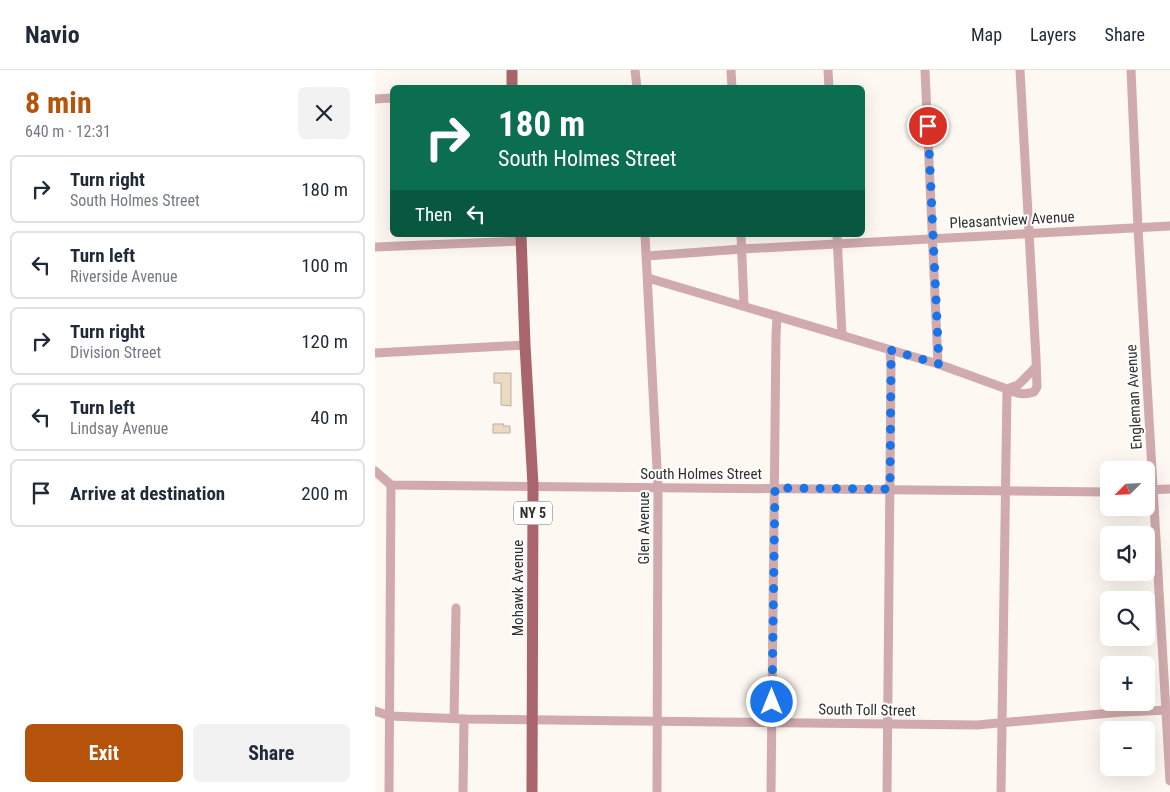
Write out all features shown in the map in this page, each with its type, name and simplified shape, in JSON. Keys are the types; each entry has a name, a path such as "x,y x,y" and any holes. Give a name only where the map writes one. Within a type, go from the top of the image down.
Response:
{"main road":[{"path":"512,70 513,85"},
{"name":"Mohawk Avenue","path":"521,238 533,485 532,792"}],"street":[{"path":"635,70 637,85"},
{"path":"731,70 732,85"},
{"path":"828,70 829,85"},
{"path":"925,70 939,364"},
{"path":"648,278 939,364 1007,389 1015,394 1034,392 1037,387 1020,70"},
{"name":"Engleman Avenue","path":"1131,70 1149,461"},
{"path":"375,99 390,98"},
{"name":"Pleasantview Avenue","path":"647,256 837,240 933,238 1170,226"},
{"name":"Glen Avenue","path":"645,237 658,488 657,792"},
{"path":"741,237 744,305"},
{"path":"375,247 521,238"},
{"path":"837,240 842,335"},
{"path":"771,792 777,316"},
{"path":"375,353 525,345"},
{"path":"887,792 890,350"},
{"path":"1007,389 1018,385 1036,367"},
{"path":"1001,792 1007,389"},
{"path":"375,471 391,485 389,792"},
{"name":"South Holmes Street","path":"391,485 1100,492"},
{"path":"1155,490 1170,489"},
{"name":"Engleman Avenue","path":"1152,516 1168,710 1170,782"},
{"path":"454,718 456,608"},
{"name":"South Toll Street","path":"375,711 390,716 454,718 977,725 1123,712 1168,710"},
{"path":"463,792 464,718"}],"building":[{"path":"494,373 511,373 511,406 501,405 501,383 494,383"},
{"path":"493,424 510,426 510,433 493,433"}],"route":[{"path":"772,702 775,488 890,489 890,350 939,364 928,126"}]}
